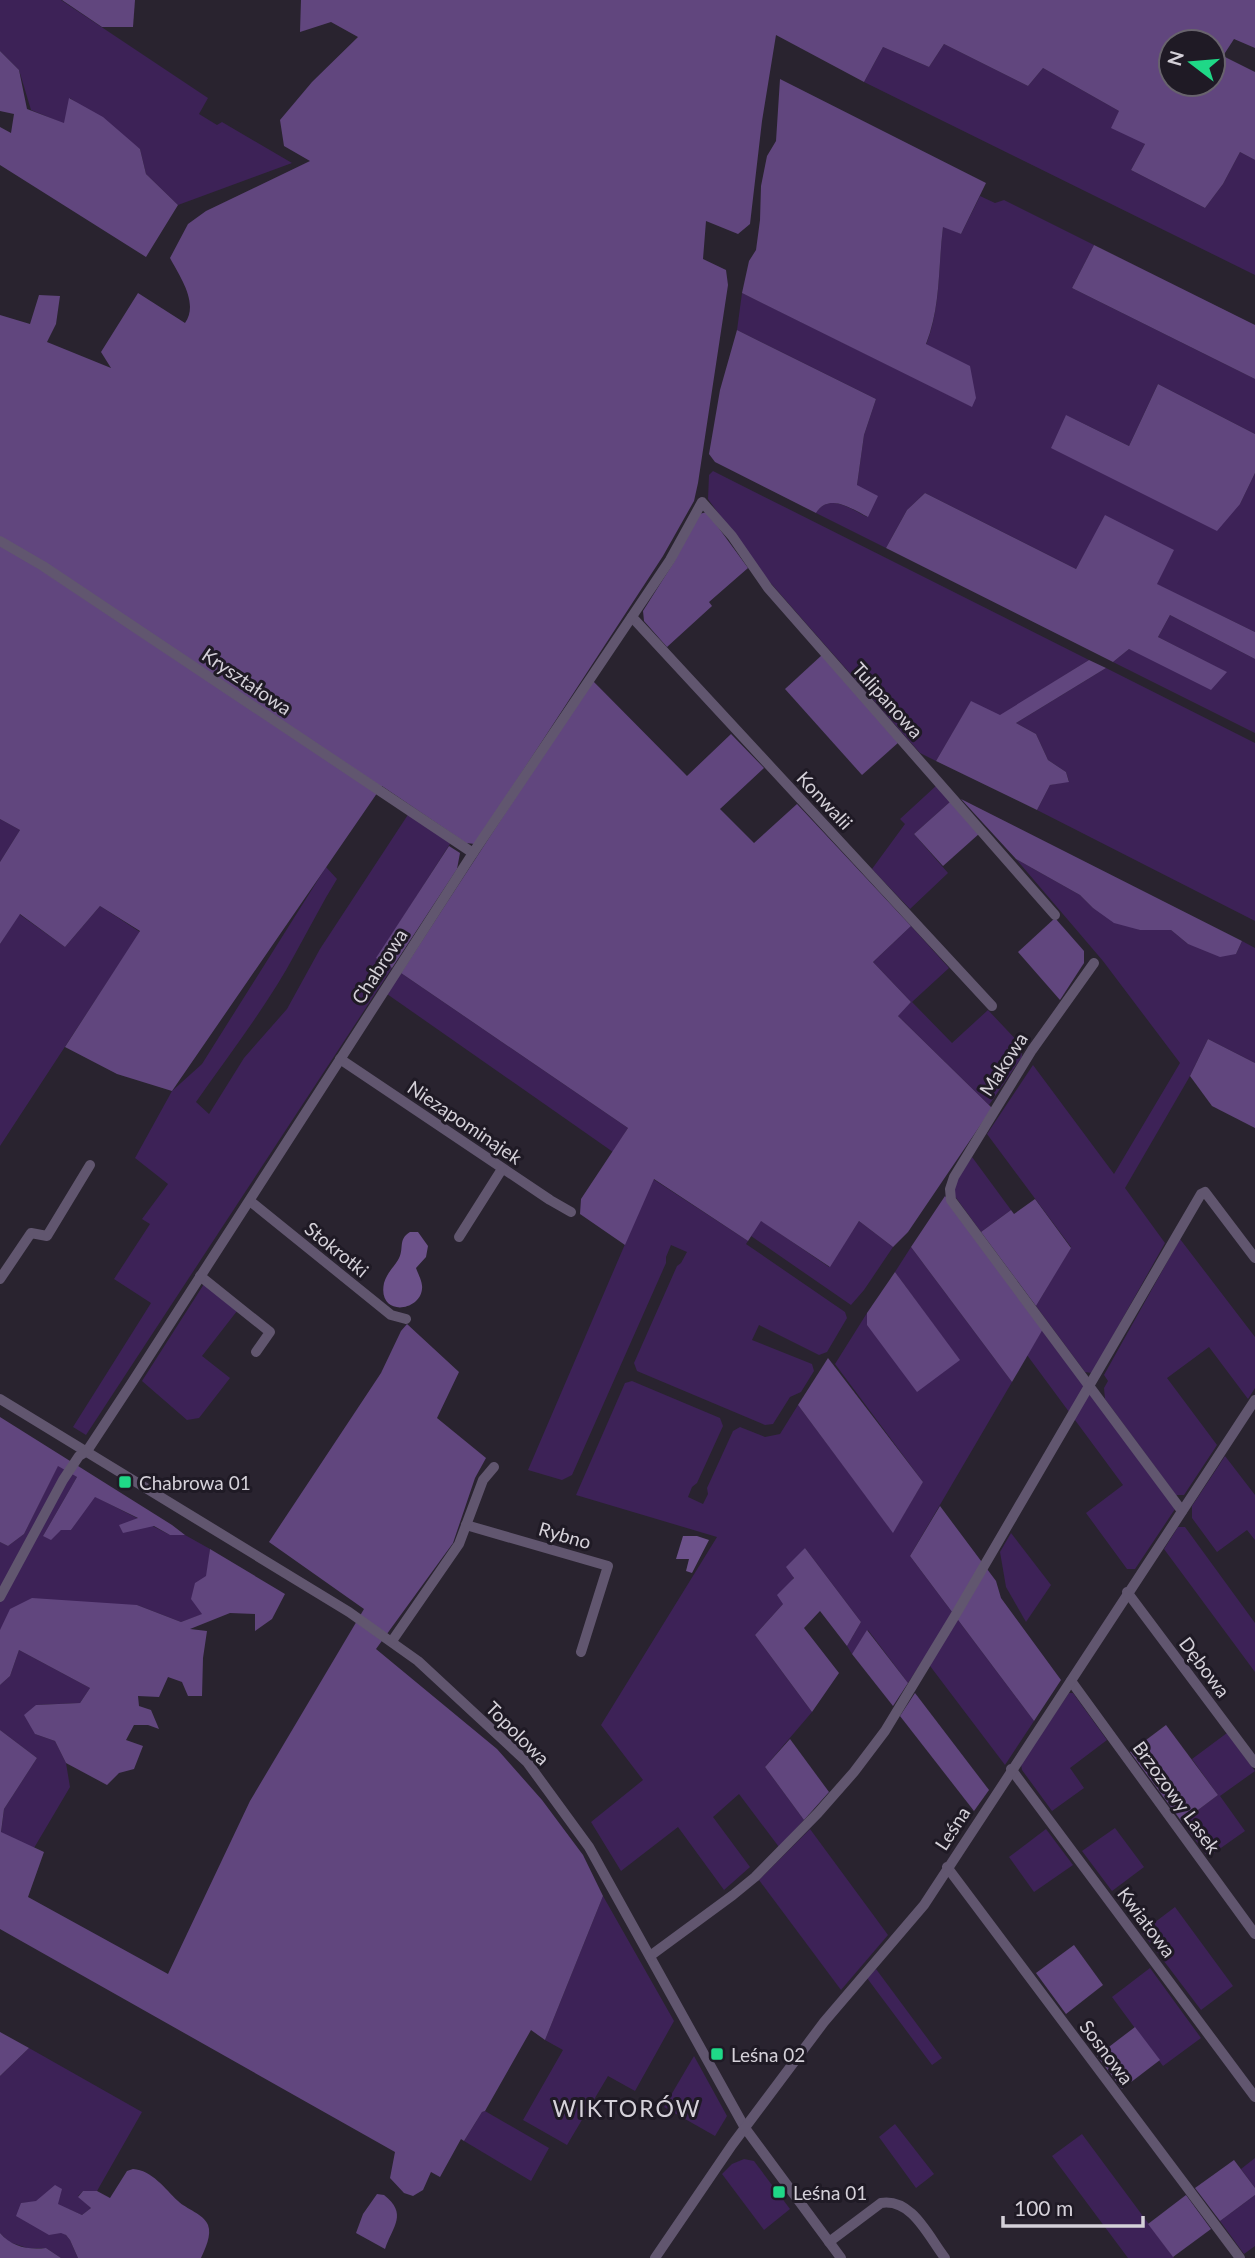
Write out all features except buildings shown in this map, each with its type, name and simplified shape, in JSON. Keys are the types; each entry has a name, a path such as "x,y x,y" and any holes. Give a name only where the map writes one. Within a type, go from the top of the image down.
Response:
{"street":[{"name":"Chabrowa","path":"0,1597 63,1480 79,1456 87,1451 473,853 670,560 702,502"},
{"name":"Tulipanowa","path":"702,502 724,526 768,589 1055,915"},
{"name":"Kryształowa","path":"0,541 43,566 473,853"},
{"name":"Konwalii","path":"632,617 992,1006"},
{"name":"Makowa","path":"1089,1385 951,1200 950,1189 954,1177 1000,1099 1094,963"},
{"name":"Niezapominajek","path":"340,1059 571,1212"},
{"path":"0,1279 31,1233 47,1236 90,1165"},
{"path":"459,1237 502,1168"},
{"path":"650,1956 755,1877 854,1772 912,1688 1201,1194 1205,1192 1255,1258"},
{"name":"Stokrotki","path":"250,1201 391,1315 406,1318"},
{"path":"200,1276 270,1332 256,1352"},
{"path":"1089,1385 1182,1511"},
{"name":"Topolowa","path":"0,1399 392,1641 418,1661 527,1762 589,1847 745,2128 841,2258"},
{"name":"Leśna","path":"655,2258 745,2128 824,2022 924,1905 1127,1592 1250,1418 1255,1401"},
{"path":"392,1641 460,1544 483,1480 494,1466"},
{"name":"Rybno","path":"467,1525 608,1566 581,1652"},
{"name":"Dębowa","path":"1127,1592 1255,1763"},
{"name":"Brzozowy Lasek","path":"1070,1681 1255,1934"},
{"name":"Kwiatowa","path":"1011,1769 1255,2097"},
{"name":"Sosnowa","path":"947,1867 1240,2258"},
{"path":"829,2242 881,2203 900,2203 909,2209 945,2258"}],"shaded area":[{"path":"0,0 61,0 208,98 199,114 217,125 222,122 292,163 178,205 146,174 140,149 70,98 65,124 31,110 19,70 0,51"},
{"path":"62,0 135,0 133,27 102,27"},
{"path":"301,0 1255,0 1255,48 1234,39 1227,50 1227,28 1157,28 1157,98 1227,98 1227,58 1255,72 1255,160 1240,152 1223,184 1205,208 1131,170 1145,144 1111,128 1119,111 1043,68 1028,86 944,44 929,67 883,47 864,82 776,35 762,121 750,224 738,234 706,221 703,259 726,270 728,285 694,501 663,556 475,844 466,843 382,786 172,1091 117,1074 65,1047 140,931 100,906 65,947 20,914 0,944 0,862 20,830 0,819 0,315 30,324 39,295 60,296 56,324 47,342 111,368 101,352 138,293 185,323 189,315 189,299 170,258 188,224 206,211 310,161 284,146 280,120 312,82 358,37 331,22 300,32"},
{"path":"944,44 1028,86 1043,68 1119,111 1145,144 1131,170 1205,208 1223,184 1240,152 1255,160 1255,275 864,82 883,47 929,67"},
{"path":"0,51 19,70 27,109 64,123 69,98 103,117 140,149 146,174 178,205 146,257 0,165 0,127 11,133 14,114 0,111"},
{"path":"780,79 986,183 961,234 943,227 937,301 926,344 970,366 976,398 972,407 742,293 749,261 756,250 761,186 767,156 776,141"},
{"path":"980,196 995,203 1004,200 1094,245 1072,288 1255,379 1255,434 1158,384 1129,446 1066,415 1240,504 1255,473 1255,632 1156,584 1106,516 1076,569 925,493 907,510 886,548 816,513 821,507 834,503 867,517 857,485 864,435 876,399 737,330 742,293 971,406 926,345 937,301 943,226 961,234"},
{"path":"1094,245 1255,325 1255,379 1072,288"},
{"path":"737,330 876,399 864,435 857,485 878,496 868,517 834,503 821,507 816,513 715,462 709,454 720,390"},
{"path":"1158,384 1255,434 1255,473 1240,504 1217,531 1051,448 1066,415 1129,446"},
{"path":"713,471 1089,660 1000,716 971,702 936,761 920,753 761,572 708,499 709,475"},
{"path":"925,493 1076,569 1105,515 1174,550 1157,584 1255,632 1255,659 1170,615 1158,637 1227,672 1211,690 1129,649 1113,662 886,548 907,510"},
{"path":"707,512 748,568 709,602 712,606 667,647 644,621 643,611 674,562 699,514"},
{"path":"1170,615 1255,659 1255,733 1113,662 1129,649 1226,672 1158,637"},
{"path":"822,655 899,742 862,775 785,689"},
{"path":"1089,660 1106,668 1016,723 1036,734 1048,760 1066,772 1069,782 1050,785 1037,810 936,761 971,701 1000,715"},
{"path":"1106,668 1255,743 1255,921 1037,810 1050,785 1069,781 1066,772 1048,760 1036,734 1016,723"},
{"path":"592,680 687,776 731,734 764,768 720,809 754,843 797,804 911,926 873,962 911,1002 898,1016 992,1108 908,1232 893,1247 859,1221 830,1267 761,1221 748,1241 654,1179 625,1245 580,1214 581,1199 628,1128 401,973"},
{"path":"937,785 951,801 914,834 948,873 910,909 872,869 905,824 900,819"},
{"path":"961,799 1242,941 1236,954 1220,957 1188,944 1171,930 1140,930 1114,923 1080,895 1016,859"},
{"path":"951,801 980,833 943,866 914,834"},
{"path":"413,807 455,836 377,958 392,968 86,1435 73,1427 151,1303 114,1279 150,1224 142,1219 168,1184 135,1158 172,1091 202,1064 326,867 337,879 272,992 196,1102 209,1114 244,1058 287,1009 320,949"},
{"path":"0,819 20,830 0,862"},
{"path":"449,846 460,853 457,869 392,968 376,958"},
{"path":"1016,859 1080,895 1093,908 1140,930 1171,930 1188,944 1236,954 1242,941 1255,948 1255,1063 1208,1039 1190,1076 1125,1188 1165,1243 1092,1373 1085,1372 1036,1306 1071,1247 987,1134 1033,1065 1114,1174 1180,1063 1103,961"},
{"path":"100,906 140,932 0,1146 0,944 19,914 65,947"},
{"path":"1055,918 1084,951 1084,963 1060,1000 1018,952"},
{"path":"911,926 949,968 912,1002 952,1043 988,1010 1021,1045 1022,1057 989,1105 897,1015 911,1002 873,962"},
{"path":"401,973 628,1128 613,1152 387,994"},
{"path":"1208,1039 1255,1063 1255,1128 1212,1106 1190,1076"},
{"path":"972,1157 1011,1210 981,1232 954,1195 955,1182"},
{"path":"653,1179 748,1241 746,1244 845,1312 847,1318 827,1352 819,1355 759,1325 752,1340 812,1364 814,1371 801,1392 790,1397 773,1424 765,1425 637,1371 634,1363 677,1266 687,1252 671,1245 666,1263 572,1475 562,1480 528,1470"},
{"path":"945,1196 1043,1329 1012,1382 911,1247"},
{"path":"1035,1199 1071,1248 1036,1306 981,1232 1011,1210 1014,1214"},
{"path":"760,1220 829,1267 859,1221 893,1247 851,1305 751,1236"},
{"path":"410,1232 418,1232 428,1246 426,1257 416,1268 422,1289 420,1297 414,1303 392,1306 384,1294 384,1283 400,1256 402,1241"},
{"path":"1180,1239 1255,1337 1255,1388 1248,1399 1209,1347 1167,1378 1217,1445 1184,1495 1176,1495 1105,1399 1104,1388 1108,1381 1104,1375"},
{"path":"911,1247 1012,1382 910,1556 1034,1721 1005,1765 924,1658 908,1683 868,1630 852,1654 847,1646 861,1622 805,1548 783,1604 755,1635 812,1712 765,1767 804,1820 779,1847 739,1794 713,1817 750,1867 724,1890 678,1827 621,1871 591,1822 643,1780 601,1725 717,1537 576,1495 625,1383 632,1381 720,1418 723,1426 688,1497 703,1504 708,1494 707,1488 733,1431 740,1427 765,1437 780,1434 798,1405 893,1532 923,1482 835,1364 867,1313 867,1325 959,1360 895,1272"},
{"path":"895,1272 960,1360 917,1392 867,1325 867,1313"},
{"path":"204,1284 237,1311 202,1356 230,1378 199,1418 187,1420 142,1381"},
{"path":"407,1324 459,1372 437,1418 486,1458 475,1478 453,1543 376,1649 497,1749 542,1800 583,1855 603,1896 545,2040 531,2030 485,2111 464,2141 461,2139 440,2177 431,2172 423,2190 413,2196 404,2193 390,2178 395,2152 0,1929 0,1730 37,1758 4,1809 1,1832 44,1852 28,1897 168,1974 250,1801 364,1609 269,1542 381,1373"},
{"path":"1043,1329 1175,1509 1135,1569 1127,1569 1086,1513 1123,1485 1027,1355"},
{"path":"828,1358 923,1482 893,1533 798,1405"},
{"path":"0,1417 185,1535 170,1535 154,1526 123,1533 119,1525 138,1518 95,1497 71,1530 61,1530 51,1540 43,1536 77,1477 58,1466 24,1534 8,1546 0,1542"},
{"path":"1225,1456 1255,1495 1255,1540 1247,1530 1217,1552 1192,1518 1192,1506"},
{"path":"58,1465 77,1477 43,1536 71,1530 94,1496 170,1535 185,1535 210,1549 203,1614 181,1622 137,1605 0,1630 0,1542 8,1546 24,1534"},
{"path":"940,1506 996,1581 1001,1598 1061,1680 1034,1721 910,1556"},
{"path":"1178,1527 1185,1527 1255,1623 1255,1672 1164,1549"},
{"path":"1011,1533 1051,1585 1026,1622 1006,1587 1000,1552"},
{"path":"683,1536 697,1536 709,1540 692,1573 686,1571 689,1559 676,1559"},
{"path":"805,1548 861,1622 847,1646 820,1611 804,1628 839,1673 812,1712 755,1635 783,1604 777,1595 794,1578 786,1567"},
{"path":"210,1549 285,1594 272,1619 255,1631 255,1614 230,1613 190,1629 207,1631 202,1696 188,1696 182,1682 168,1677 159,1697 138,1696 139,1706 151,1710 159,1729 148,1725 134,1725 126,1740 143,1746 134,1769 119,1773 107,1785 66,1763 55,1741 35,1734 24,1715 36,1705 80,1703 90,1688 19,1650 10,1676 0,1685 0,1630 10,1609 32,1598 137,1605 181,1622 202,1614 191,1599 195,1583 206,1576"},
{"path":"867,1630 908,1683 893,1706 852,1654"},
{"path":"19,1650 90,1688 80,1703 36,1705 35,1734 55,1741 66,1763 70,1787 34,1848 1,1833 4,1809 37,1758 0,1730 0,1685 10,1676"},
{"path":"915,1693 989,1790 974,1811 900,1716"},
{"path":"1069,1693 1073,1693 1107,1740 1070,1768 1084,1788 1052,1811 1022,1770 1021,1764"},
{"path":"1166,1725 1218,1795 1182,1822 1130,1752"},
{"path":"1227,1733 1255,1771 1220,1796 1245,1831 1208,1857 1182,1822 1218,1795 1192,1759"},
{"path":"790,1739 829,1792 804,1820 765,1767"},
{"path":"1115,1828 1144,1867 1112,1891 1082,1851"},
{"path":"810,1829 888,1935 841,1990 759,1880"},
{"path":"1046,1829 1073,1865 1034,1892 1009,1857"},
{"path":"603,1896 674,2021 635,2091 608,2076 567,2145 523,2120 563,2050 545,2040"},
{"path":"1175,1907 1233,1986 1201,2010 1142,1932"},
{"path":"1074,1945 1103,1985 1066,2014 1036,1973"},
{"path":"1150,1968 1201,2038 1163,2066 1112,1997"},
{"path":"876,1969 942,2058 932,2065 867,1978"},
{"path":"1135,2027 1160,2060 1122,2089 1097,2056"},
{"path":"0,2032 29,2048 0,2076"},
{"path":"29,2048 142,2112 97,2191 83,2191 78,2196 91,2208 82,2215 52,2204 21,2203 66,2235 78,2258 61,2258 46,2248 27,2248 9,2242 0,2233 0,2076"},
{"path":"694,2056 727,2116 715,2136 664,2107"},
{"path":"485,2111 549,2148 531,2181 464,2141"},
{"path":"895,2124 934,2174 916,2188 879,2137"},
{"path":"1082,2134 1174,2258 1128,2258 1052,2156"},
{"path":"1255,2158 1255,2188 1241,2169"},
{"path":"744,2159 754,2161 790,2209 764,2230 722,2174 732,2164"},
{"path":"1234,2160 1255,2188 1255,2195 1220,2221 1195,2188"},
{"path":"133,2169 152,2176 181,2204 206,2221 209,2237 201,2258 78,2258 66,2235 49,2235 16,2216 21,2203 36,2201 55,2185 62,2189 58,2204 82,2215 91,2208 78,2197 83,2191 97,2191 110,2198 127,2171"},
{"path":"377,2194 384,2195 391,2202 397,2214 395,2227 385,2249 356,2233 363,2214"},
{"path":"1186,2195 1211,2229 1173,2257 1148,2224"},
{"path":"1255,2195 1255,2246 1244,2254 1220,2221"},
{"path":"0,2233 15,2244 27,2248 46,2248 61,2258 0,2258"}],"place":[{"name":"Chabrowa 01","path":"125,1482"},
{"name":"Leśna 02","path":"717,2054"},
{"name":"Leśna 01","path":"779,2192"}],"district":[{"name":"WIKTORÓW","path":"627,2108"}]}
